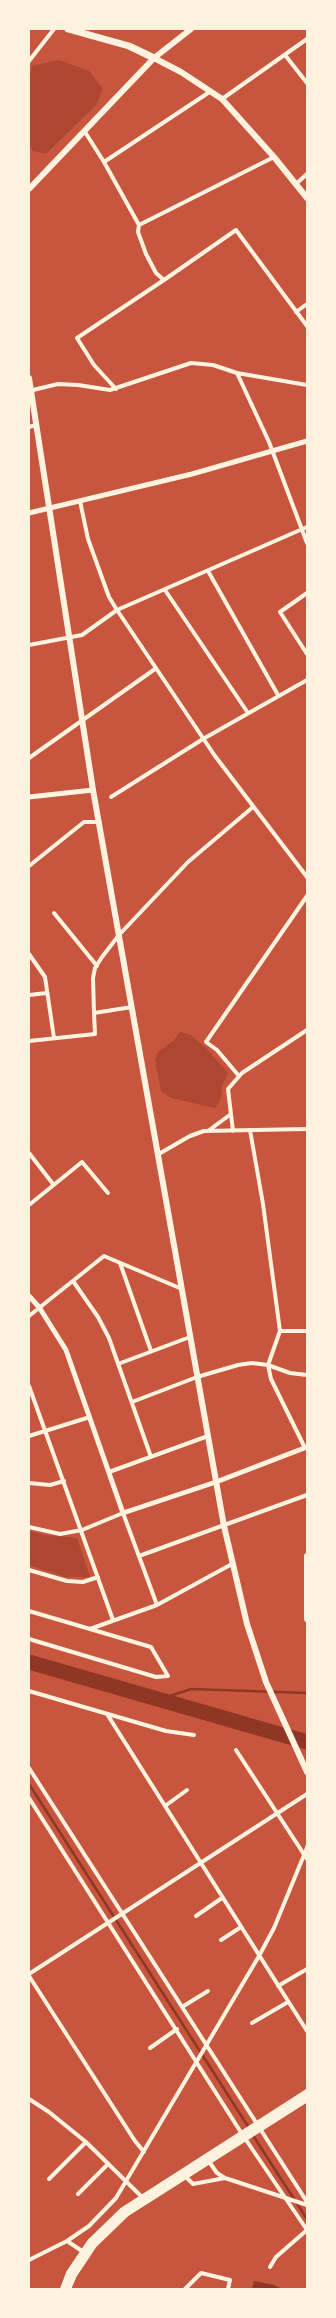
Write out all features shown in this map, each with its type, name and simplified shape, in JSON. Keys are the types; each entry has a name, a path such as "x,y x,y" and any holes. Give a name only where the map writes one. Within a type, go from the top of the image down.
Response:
{"main road":[{"path":"68,29 90,31 129,46 154,58 222,99 274,156 307,198"},
{"path":"29,189 154,58 191,29"},
{"path":"29,378 32,426 48,508 93,790 224,1526 247,1624 266,1682 307,1772"},
{"path":"307,1556 307,1619"},
{"path":"259,2126 307,2092"},
{"path":"63,2289 69,2273 85,2253 109,2228 144,2199 259,2126 307,2099"},
{"path":"144,2199 185,2176 207,2159"},
{"path":"68,2289 85,2253"}],"street":[{"path":"29,61 54,29"},
{"path":"222,99 307,39"},
{"path":"285,55 307,83"},
{"path":"104,162 210,91"},
{"path":"85,132 104,162 139,225 138,232 146,254 156,273 164,280"},
{"path":"139,225 274,156"},
{"path":"296,184 307,174"},
{"path":"116,389 94,365 77,338 236,230 307,326"},
{"path":"296,312 307,304"},
{"path":"30,391 58,384 78,385 99,390 116,389 190,363 213,365 237,373 307,384"},
{"path":"237,373 272,452 307,543"},
{"path":"29,513 192,474 307,441"},
{"path":"80,501 88,539 109,597 155,669 203,739 252,807 307,877"},
{"path":"29,645 82,635 117,610 307,528"},
{"path":"208,571 278,695"},
{"path":"166,590 248,713"},
{"path":"307,593 280,612 307,654"},
{"path":"29,758 155,669"},
{"path":"111,797 203,739 278,695 307,680"},
{"path":"29,797 93,790"},
{"path":"29,1041 96,1034 93,978 96,966 119,935 188,862 252,807"},
{"path":"29,866 84,822 99,822"},
{"path":"239,1076 217,1050 206,1042 307,896"},
{"path":"54,913 96,966"},
{"path":"29,954 45,977 54,1038"},
{"path":"29,995 47,992"},
{"path":"94,1013 132,1007"},
{"path":"233,1131 228,1088 239,1076 307,1030"},
{"path":"208,1131 231,1114"},
{"path":"29,1527 60,1534 82,1530 123,1513 216,1482 306,1448 274,1386 268,1365 280,1331 263,1204 250,1130"},
{"path":"158,1155 190,1136 208,1131 307,1130"},
{"path":"29,1153 54,1184"},
{"path":"29,1205 82,1162 108,1193"},
{"path":"29,1316 104,1256 182,1289"},
{"path":"120,1263 151,1351"},
{"path":"73,1281 98,1317 118,1364 151,1457"},
{"path":"29,1296 40,1307 66,1350 157,1605"},
{"path":"280,1331 307,1331"},
{"path":"118,1364 190,1337"},
{"path":"132,1402 197,1377 238,1365 252,1363 268,1365 290,1373 307,1375"},
{"path":"29,1386 82,1530 113,1620"},
{"path":"29,1436 46,1432 90,1417"},
{"path":"109,1472 208,1436"},
{"path":"29,1483 50,1485 64,1481"},
{"path":"139,1556 307,1495"},
{"path":"90,1629 157,1605 232,1564"},
{"path":"29,1570 67,1581 83,1582 98,1576"},
{"path":"29,1611 151,1647 168,1676 156,1677 29,1639"},
{"path":"29,1691 166,1731 194,1735"},
{"path":"107,1714 307,2031"},
{"path":"236,1750 306,1857"},
{"path":"29,1768 307,2202"},
{"path":"165,1806 187,1790"},
{"path":"144,2152 135,2141 29,1975 307,1794"},
{"path":"29,1798 177,2029 243,2136 307,2230 276,2257 270,2267"},
{"path":"29,2260 67,2241 89,2226 116,2198 198,2063 206,2046 259,1956 274,1928 306,1857 307,1846"},
{"path":"196,1916 222,1898"},
{"path":"221,1940 240,1927"},
{"path":"278,1986 306,1969"},
{"path":"182,2007 208,1991"},
{"path":"252,2023 288,2002"},
{"path":"150,2048 177,2029"},
{"path":"29,2099 49,2112 86,2142 144,2199"},
{"path":"49,2179 86,2142"},
{"path":"207,2159 217,2172 225,2178 307,2205"},
{"path":"78,2194 108,2164"},
{"path":"185,2176 193,2184 225,2178"},
{"path":"67,2241 85,2253"},
{"path":"185,2289 201,2273 230,2280 228,2289"}],"shaded area":[{"path":"59,60 89,71 103,89 96,105 46,154 33,151 29,144 29,80 32,66"},
{"path":"180,1032 191,1035 207,1049 228,1073 222,1086 221,1099 215,1108 171,1098 161,1091 155,1060 158,1052 173,1041"},
{"path":"29,1531 44,1535 77,1538 90,1577 66,1577 29,1565"},
{"path":"254,2281 274,2285 282,2289 252,2289"}],"waterway":[{"path":"29,1662 307,1742"},
{"path":"161,1699 191,1689 307,1693"},
{"path":"29,1784 249,2128"},
{"path":"252,2134 307,2219"}]}
